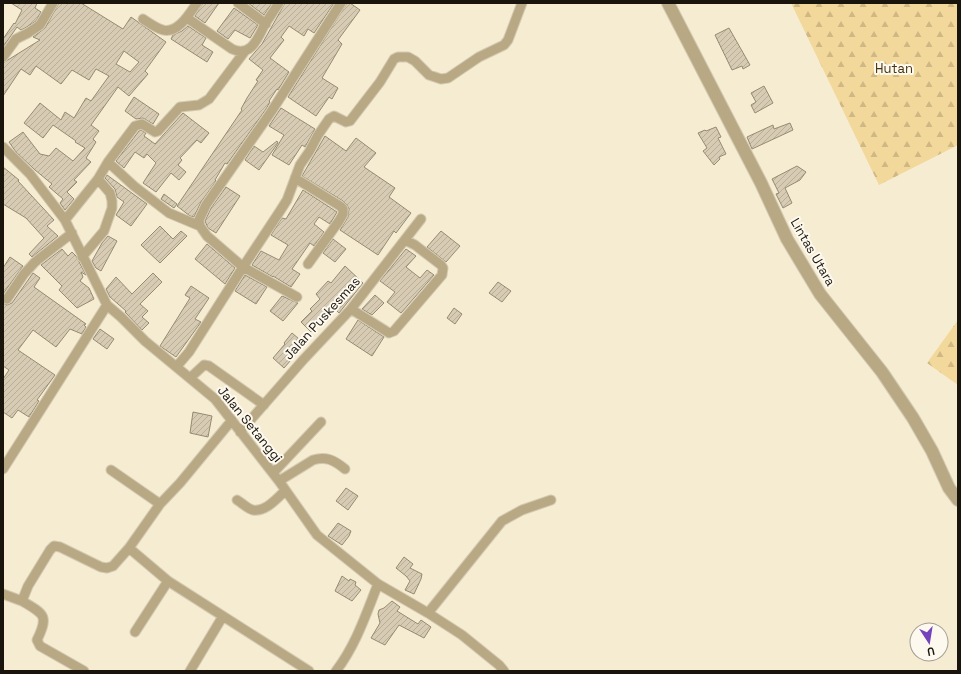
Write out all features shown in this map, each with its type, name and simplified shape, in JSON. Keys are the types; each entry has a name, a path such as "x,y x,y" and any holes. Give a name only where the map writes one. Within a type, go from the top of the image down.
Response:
{"street":[{"path":"3,57 16,39 40,25 53,3"},
{"path":"143,19 163,30 170,30 177,27 187,18 197,3"},
{"path":"238,3 266,24"},
{"path":"65,220 98,179 108,162 135,126 142,124 155,132 158,131 180,107 199,106 209,99 245,51 254,44 279,3"},
{"path":"297,297 243,267 207,236 200,226 199,220 206,205 271,112 341,3"},
{"path":"177,366 189,352 280,211 300,165 329,119 334,116 346,122 350,121 380,82 394,59 398,57 408,57 415,61 429,75 441,79 448,78 479,57 504,45 508,40 522,3"},
{"name":"Lintas Utara","path":"668,3 761,183 787,239 820,294 882,372 913,418 932,450 949,488 958,500"},
{"path":"187,18 232,49 238,52 245,51"},
{"name":"Jalan Setanggi","path":"3,148 30,174 65,220 107,305 145,341 177,366 215,400 280,481 285,491 317,535 378,584 428,613 476,646 500,665 504,671"},
{"path":"108,162 134,186 169,213 200,226"},
{"path":"295,178 343,209 343,214 339,221 308,264"},
{"path":"82,257 104,231 112,208 110,193 98,179"},
{"name":"Jalan Puskesmas","path":"240,432 302,360 351,309 421,219"},
{"path":"7,299 24,274 35,262 72,233"},
{"path":"351,309 389,333 394,332 442,275 444,271 441,265 405,240"},
{"path":"3,469 6,456 107,305"},
{"path":"190,378 204,365 209,366 264,405"},
{"path":"22,601 28,586 52,548 57,546 101,567 107,568 113,566 129,548 160,504 180,483 232,420"},
{"path":"273,473 321,422"},
{"path":"280,481 309,462 318,458 329,459 345,469"},
{"path":"111,470 160,504"},
{"path":"237,500 253,510 261,509 266,507 285,491"},
{"path":"428,613 502,521 522,510 551,500"},
{"path":"129,548 168,581 309,671"},
{"path":"135,632 168,581"},
{"path":"336,671 356,639 378,584"},
{"path":"3,594 22,601 39,611 43,616 44,621 43,628 37,640 40,646 84,671"},
{"path":"190,671 223,616"}],"green space":[{"name":"Hutan","path":"791,3 958,3 958,145 879,185"},
{"path":"958,320 958,385 927,363"}],"building":[{"path":"11,3 37,3 35,8 41,12 36,21 25,28 21,30 17,27 3,47 3,39 14,23 15,24 22,10"},
{"path":"59,3 81,3 123,29 131,17 166,42 145,71 148,74 129,96 118,87 91,125 99,131 93,139 96,142 86,158 91,162 74,180 77,182 67,192 74,199 65,210 60,203 63,199 49,187 52,184 16,152 9,142 23,132 40,154 49,156 56,148 73,161 85,148 53,125 43,138 24,123 40,103 61,120 65,112 74,118 86,98 91,101 109,76 96,69 89,80 72,70 61,84 36,66 30,75 21,69 3,96 3,63 40,40 33,37 45,28","holes":["124,51 139,62 130,72 116,64"]},
{"path":"203,3 219,3 205,23 195,16"},
{"path":"248,3 272,3 264,15"},
{"path":"285,3 334,3 314,33 308,29 304,36 289,26 281,37 284,40 270,58 289,72 269,101 270,102 266,109 227,164 225,163 215,180 216,181 201,202 194,217 190,216 177,206 242,110 241,109 247,98 258,81 256,80 263,70 249,59 262,44"},
{"path":"347,3 350,3 360,10 338,40 342,44 322,78 338,88 332,99 329,97 316,116 288,97"},
{"path":"234,8 258,25 250,38 235,30 228,39 217,31"},
{"path":"188,26 206,38 202,45 213,52 207,62 171,39 173,35 182,31"},
{"path":"729,28 750,65 743,69 742,66 732,70 715,35"},
{"path":"764,86 773,103 755,113 751,105 756,102 751,93"},
{"path":"134,97 159,114 153,124 143,118 136,119 125,111"},
{"path":"281,108 315,129 305,147 302,145 289,165 272,155 284,135 269,126"},
{"path":"183,113 209,133 201,143 197,140 180,158 182,160 178,165 186,172 179,180 171,173 156,192 143,183 156,163 147,154 144,158 135,152 124,168 116,161 139,131 141,130 146,133 144,136 155,144"},
{"path":"790,123 793,130 752,149 747,137 773,125 774,129"},
{"path":"716,127 721,137 718,138 726,154 719,157 720,159 714,165 703,151 707,148 698,133"},
{"path":"325,136 346,151 356,138 376,153 364,167 395,188 389,197 411,213 396,233 394,231 378,255 340,230 348,217 349,209 347,205 302,176"},
{"path":"277,141 278,143 259,170 245,160 254,146 263,152"},
{"path":"797,166 806,172 800,180 785,188 792,203 783,208 776,194 779,193 772,179"},
{"path":"3,167 19,180 18,181 54,220 47,226 58,236 32,257 29,254 44,238 26,218 3,204"},
{"path":"107,175 147,204 131,226 116,215 124,202 117,197 115,189 105,178"},
{"path":"226,187 240,196 216,233 208,228 205,221 211,208"},
{"path":"303,190 337,212 330,224 319,217 314,224 324,232 314,246 310,243 292,269 300,274 291,287 252,265 261,251 279,260 288,245 271,235 282,218 286,219"},
{"path":"164,194 177,204 174,208 161,199"},
{"path":"160,226 173,239 181,231 187,236 160,263 141,245"},
{"path":"441,231 460,246 446,262 427,247"},
{"path":"108,236 117,241 101,271 96,268 92,261 102,243"},
{"path":"333,239 346,249 335,262 323,253"},
{"path":"207,244 235,268 225,284 195,259"},
{"path":"62,249 68,256 72,252 76,256 86,275 81,272 83,277 80,281 89,288 94,299 77,308 59,290 62,286 41,265"},
{"path":"406,249 416,256 406,267 420,278 427,270 434,275 401,313 387,302 395,292 380,281"},
{"path":"10,257 23,266 3,294 3,268"},
{"path":"345,266 363,283 339,313 334,308 311,332 301,322 312,311 310,309 320,299 316,294 328,281 331,283"},
{"path":"33,273 40,278 34,287 86,324 84,325 86,327 82,334 70,329 56,347 33,330 18,350 55,375 37,400 39,401 29,417 18,410 12,418 3,412 3,379 9,370 3,366 3,303 7,305 12,303"},
{"path":"153,273 162,282 140,304 148,311 142,317 149,323 142,330 125,312 126,311 110,297 106,289 116,277 132,294"},
{"path":"245,275 267,287 256,304 235,291"},
{"path":"498,282 511,291 502,302 489,293"},
{"path":"191,286 209,298 195,319 201,322 176,357 160,346 190,298 185,295"},
{"path":"375,295 384,303 372,315 362,309"},
{"path":"282,296 298,303 283,321 270,311"},
{"path":"454,308 462,314 455,324 447,318"},
{"path":"358,320 384,337 372,356 346,339"},
{"path":"100,329 114,339 107,349 93,339"},
{"path":"292,333 305,344 284,368 273,358"},
{"path":"193,412 212,416 208,437 190,433"},
{"path":"346,488 358,496 348,510 336,501"},
{"path":"338,523 351,531 342,545 328,536"},
{"path":"404,557 413,564 410,568 422,574 414,594 405,590 410,581 396,568"},
{"path":"342,576 349,581 350,579 356,582 355,585 361,590 352,601 335,591"},
{"path":"392,601 400,607 397,611 418,624 421,620 431,627 424,638 399,625 385,645 371,638 380,623 378,614 379,610 384,608"}]}
